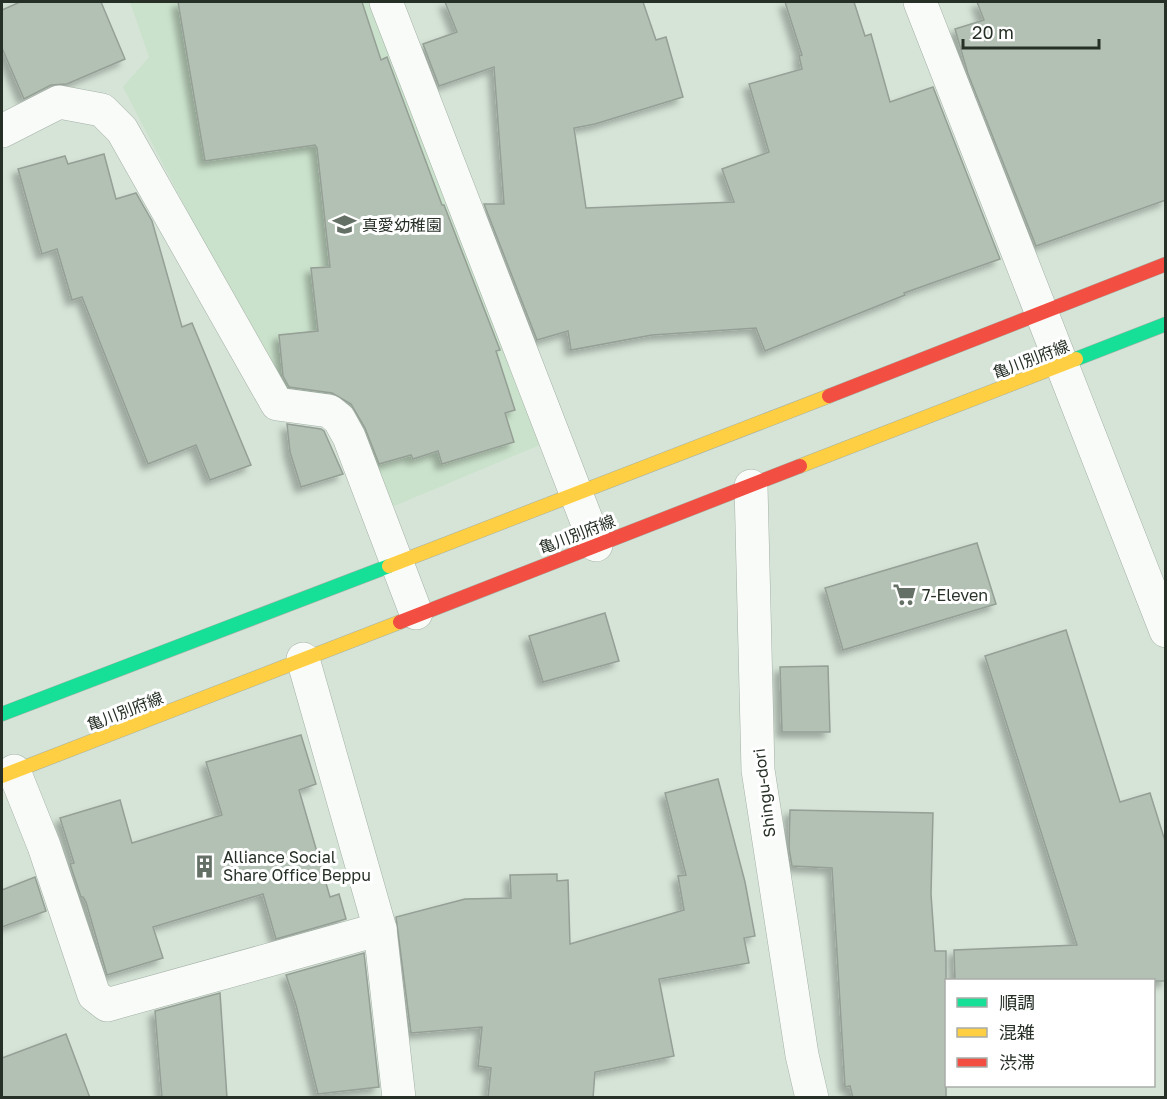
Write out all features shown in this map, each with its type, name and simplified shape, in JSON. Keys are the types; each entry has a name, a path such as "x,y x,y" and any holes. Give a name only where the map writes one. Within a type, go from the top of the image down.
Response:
{"main road":[{"path":"2,714 576,495 1166,264"},
{"name":"亀川別府線","path":"8,773 1166,324"}],"street":[{"path":"386,2 596,545"},
{"path":"920,2 1166,631"},
{"path":"2,131 59,102 102,110 122,130 277,404 329,411 339,419 349,437 416,613"},
{"name":"Shingu-dori","path":"751,486 758,770 802,1055 812,1098"},
{"path":"303,659 380,929 399,1098"},
{"path":"8,773 44,846 94,995 107,1005 380,929"}],"shaded area":[{"path":"130,2 370,2 540,445 394,506 369,464 341,401 278,386 123,87 149,57"}],"building":[{"path":"20,2 101,2 125,59 67,84 51,85 24,99 2,48 2,10"},
{"path":"178,2 362,2 381,60 387,57 442,205 444,205 500,350 496,351 515,410 505,413 514,442 442,464 438,451 413,459 411,455 379,464 365,428 351,404 332,393 289,387 283,376 279,335 318,331 311,268 330,267 317,148 315,145 205,161"},
{"path":"445,2 643,2 656,40 666,37 683,97 595,124 574,128 586,208 734,202 722,169 769,152 749,84 802,69 799,56 802,55 785,2 854,2 865,36 871,34 890,102 933,87 1000,259 904,293 905,295 765,351 756,328 652,335 571,350 568,331 537,340 484,204 504,204 494,67 439,86 423,44 457,32"},
{"path":"977,2 1166,2 1166,200 1036,246 968,74 955,29 984,20"},
{"path":"104,154 116,199 136,193 152,221 182,327 192,323 251,465 210,480 196,445 148,464 82,297 72,300 57,249 42,254 18,169 65,156 68,164"},
{"path":"287,424 324,431 343,474 301,487 290,452"},
{"path":"977,543 996,604 843,650 825,588"},
{"path":"605,613 619,661 543,682 529,636"},
{"path":"1066,630 1120,802 1150,793 1166,844 1166,981 1155,981 1155,979 955,979 954,950 1077,945 985,656"},
{"path":"828,666 830,732 782,732 780,667"},
{"path":"301,735 316,784 299,790 330,897 339,894 346,919 276,939 263,894 153,927 163,958 107,975 86,902 81,897 70,864 74,863 60,818 120,800 132,843 222,815 206,762"},
{"path":"718,779 745,882 755,936 744,938 749,963 659,979 674,1056 595,1072 593,1098 488,1098 491,1068 478,1066 482,1027 411,1033 396,917 465,899 511,898 510,875 557,874 557,881 568,880 570,944 684,910 678,876 686,875 665,793"},
{"path":"790,810 933,813 931,894 935,951 946,951 946,1098 853,1098 850,1086 845,1087 832,868 792,866 789,848"},
{"path":"35,877 46,911 2,927 2,890"},
{"path":"364,953 379,1087 318,1094 296,1005 286,975"},
{"path":"220,993 227,1098 162,1098 155,1011"},
{"path":"66,1034 90,1098 2,1098 2,1058"}],"traffic: fast":[{"path":"1076,359 1166,324"},
{"path":"2,714 389,566"}],"traffic: slow":[{"path":"800,466 1076,359"},
{"path":"389,566 829,396"},
{"path":"2,776 400,622"}],"traffic: jam":[{"path":"829,396 1166,264"},
{"path":"400,622 800,466"}],"place":[{"name":"真愛幼稚園","path":"344,225"},
{"name":"7-Eleven","path":"904,595"},
{"name":"Alliance Social Share Office Beppu","path":"205,866"}]}
